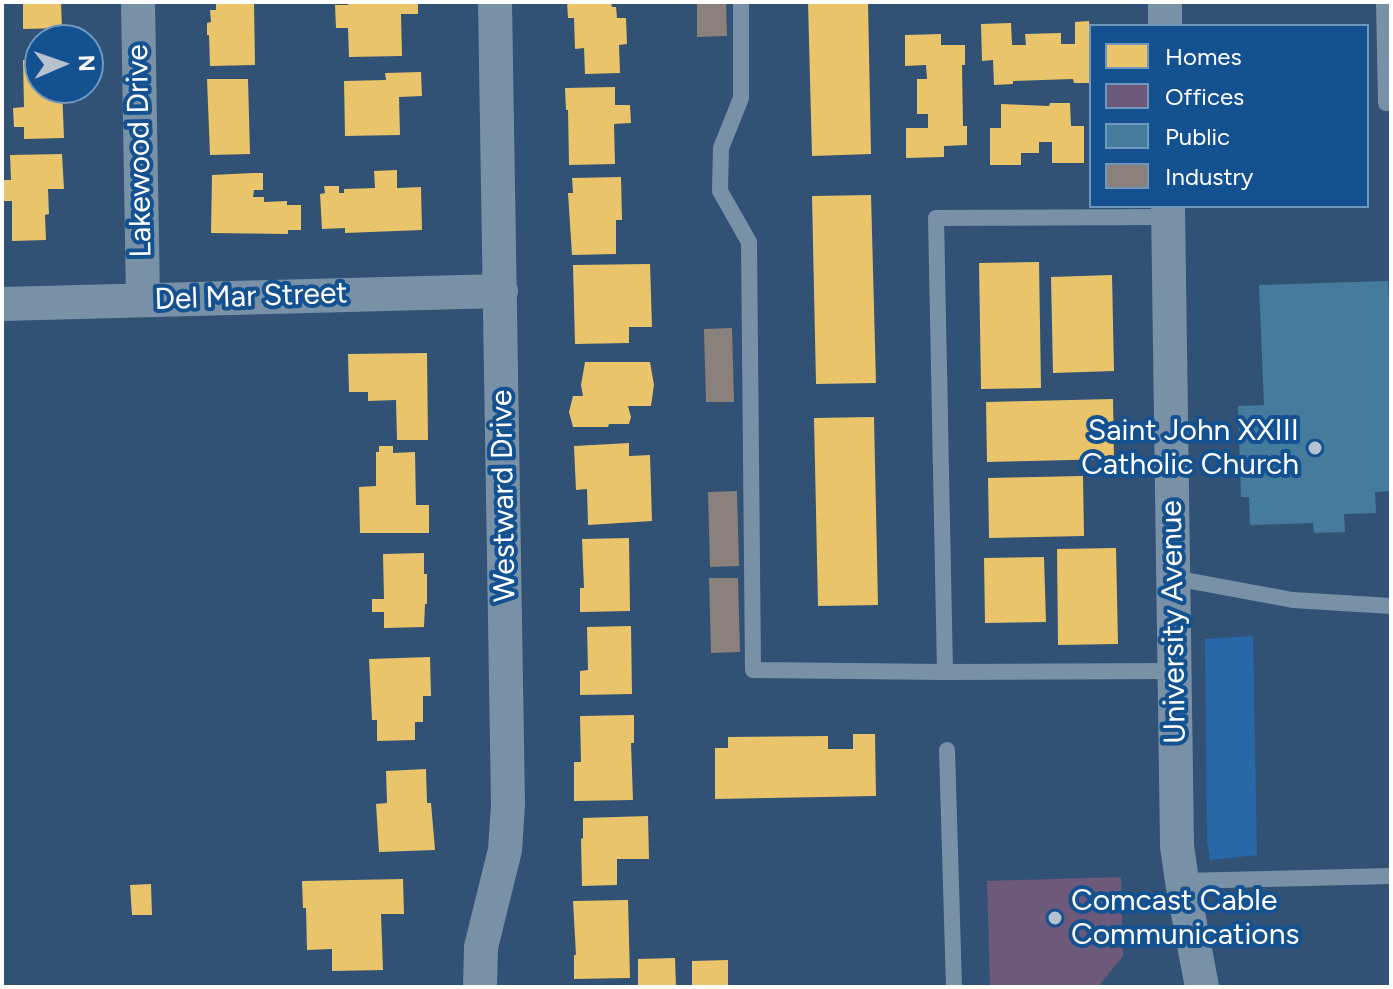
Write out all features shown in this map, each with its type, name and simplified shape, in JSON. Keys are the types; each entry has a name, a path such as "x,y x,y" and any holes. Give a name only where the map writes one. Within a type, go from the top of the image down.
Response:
{"street":[{"name":"Lakewood Drive","path":"138,2 143,300"},
{"name":"Westward Drive","path":"480,987 481,947 505,850 508,805 495,2"},
{"path":"1165,2 1165,24"},
{"name":"University Avenue","path":"1168,212 1177,846 1202,987"},
{"name":"Del Mar Street","path":"2,304 501,291"}],"lane":[{"path":"741,2 741,98 721,148 720,191 749,242 753,670 1175,671"},
{"path":"1384,2 1386,103 1391,103"},
{"path":"945,672 936,218 1168,212"},
{"path":"1174,578 1293,600 1391,606"},
{"path":"947,750 954,987"},
{"path":"1182,881 1391,876"}],"shaded area":[{"path":"1253,636 1257,855 1210,860 1207,840 1205,639"}],"building: Homes":[{"path":"23,2 61,2 62,24 24,24 23,29"},
{"path":"216,2 254,2 255,65 210,66 207,23 211,22 210,10 216,10"},
{"path":"348,2 418,2 418,14 401,14 402,56 349,57 348,28 336,28 335,5 348,5"},
{"path":"567,2 611,2 612,7 616,7 617,18 626,18 627,44 619,45 620,73 585,74 584,48 575,49 574,18 568,18"},
{"path":"808,2 868,2 871,154 812,156"},
{"path":"1089,21 1089,83 1074,83 1073,79 1013,81 1013,84 994,85 993,60 982,61 981,24 1011,23 1012,45 1026,45 1025,34 1061,33 1061,44 1075,44 1075,22"},
{"path":"941,34 941,45 965,45 965,65 962,65 963,126 967,126 967,145 944,146 944,157 906,158 906,128 928,128 928,114 917,114 917,79 927,79 926,65 905,66 905,35"},
{"path":"23,60 24,104 63,104 64,138 24,139 24,127 14,127 13,108 24,107"},
{"path":"421,72 422,96 399,97 400,135 345,136 344,81 386,80 385,73"},
{"path":"207,79 248,79 250,154 210,155"},
{"path":"615,87 615,105 630,105 631,123 614,124 615,164 569,165 565,88"},
{"path":"1050,103 1070,103 1071,126 1084,126 1084,163 1052,163 1052,142 1039,142 1039,153 1021,153 1021,165 990,165 990,128 1001,128 1001,104 1049,106"},
{"path":"62,154 64,189 48,189 46,240 12,241 12,201 2,201 2,180 11,180 10,155"},
{"path":"397,170 397,188 421,187 422,230 345,233 345,228 322,229 320,194 325,193 324,186 339,186 339,193 344,193 344,189 375,188 374,171"},
{"path":"263,173 263,190 254,190 253,197 264,197 264,202 287,201 287,205 301,205 301,230 288,230 288,234 211,233 212,175"},
{"path":"621,177 622,220 616,220 616,254 572,255 568,193 573,193 572,178"},
{"path":"871,195 876,383 816,384 812,196"},
{"path":"1039,262 1041,388 981,389 979,263"},
{"path":"650,264 652,327 629,327 629,343 575,344 573,265"},
{"path":"1112,275 1114,371 1053,373 1051,277"},
{"path":"427,353 428,440 397,440 396,400 368,401 368,392 349,392 348,354"},
{"path":"585,362 650,362 654,385 651,406 628,406 629,424 573,427 569,412 573,396 583,396 581,385"},
{"path":"1113,399 1114,459 987,462 986,402"},
{"path":"874,417 878,605 818,606 814,418"},
{"path":"629,443 629,456 650,455 652,521 588,525 587,489 576,490 574,446"},
{"path":"379,446 393,446 393,453 415,452 416,505 429,505 429,533 360,533 359,487 376,486 376,452 379,452"},
{"path":"1083,476 1084,536 989,538 988,478"},
{"path":"629,538 630,611 580,612 580,588 584,588 582,539"},
{"path":"1116,548 1118,644 1058,645 1057,549"},
{"path":"424,553 427,604 424,627 384,628 384,612 372,612 372,599 384,599 383,554"},
{"path":"1044,557 1046,622 985,623 984,558"},
{"path":"631,626 632,694 580,695 580,671 588,670 587,627"},
{"path":"430,657 431,696 423,696 423,722 415,722 415,740 377,741 377,720 372,720 369,659"},
{"path":"634,715 634,743 631,743 633,800 574,801 574,762 581,762 580,716"},
{"path":"853,734 875,734 876,796 715,799 715,748 728,748 728,737 828,736 828,749 853,749"},
{"path":"426,769 427,803 431,803 435,850 379,852 376,804 387,803 386,771"},
{"path":"648,816 649,859 617,859 617,885 582,886 583,818"},
{"path":"403,879 404,914 381,914 383,970 332,971 332,949 307,950 302,881"},
{"path":"151,884 152,915 132,915 130,885"},
{"path":"628,900 630,978 574,979 573,901"},
{"path":"675,958 676,987 638,987 638,959"},
{"path":"728,960 728,987 692,987 692,961"}],"building: Offices":[{"name":"Comcast Cable Communications","path":"1121,877 1123,956 1098,987 990,987 987,881"}],"building: Public":[{"name":"Saint John XXIII Catholic Church","path":"1388,281 1391,306 1391,491 1375,492 1376,513 1344,514 1345,532 1314,533 1313,523 1250,525 1249,497 1241,497 1238,406 1264,405 1259,285"}],"building: Industry":[{"path":"697,2 726,2 727,36 697,37"},
{"path":"732,328 734,402 706,402 704,329"},
{"path":"737,491 739,566 710,567 708,492"},
{"path":"709,578 738,578 740,652 711,653"}],"place":[{"name":"Saint John XXIII Catholic Church","path":"1315,448"},
{"name":"Comcast Cable Communications","path":"1055,918"}]}
